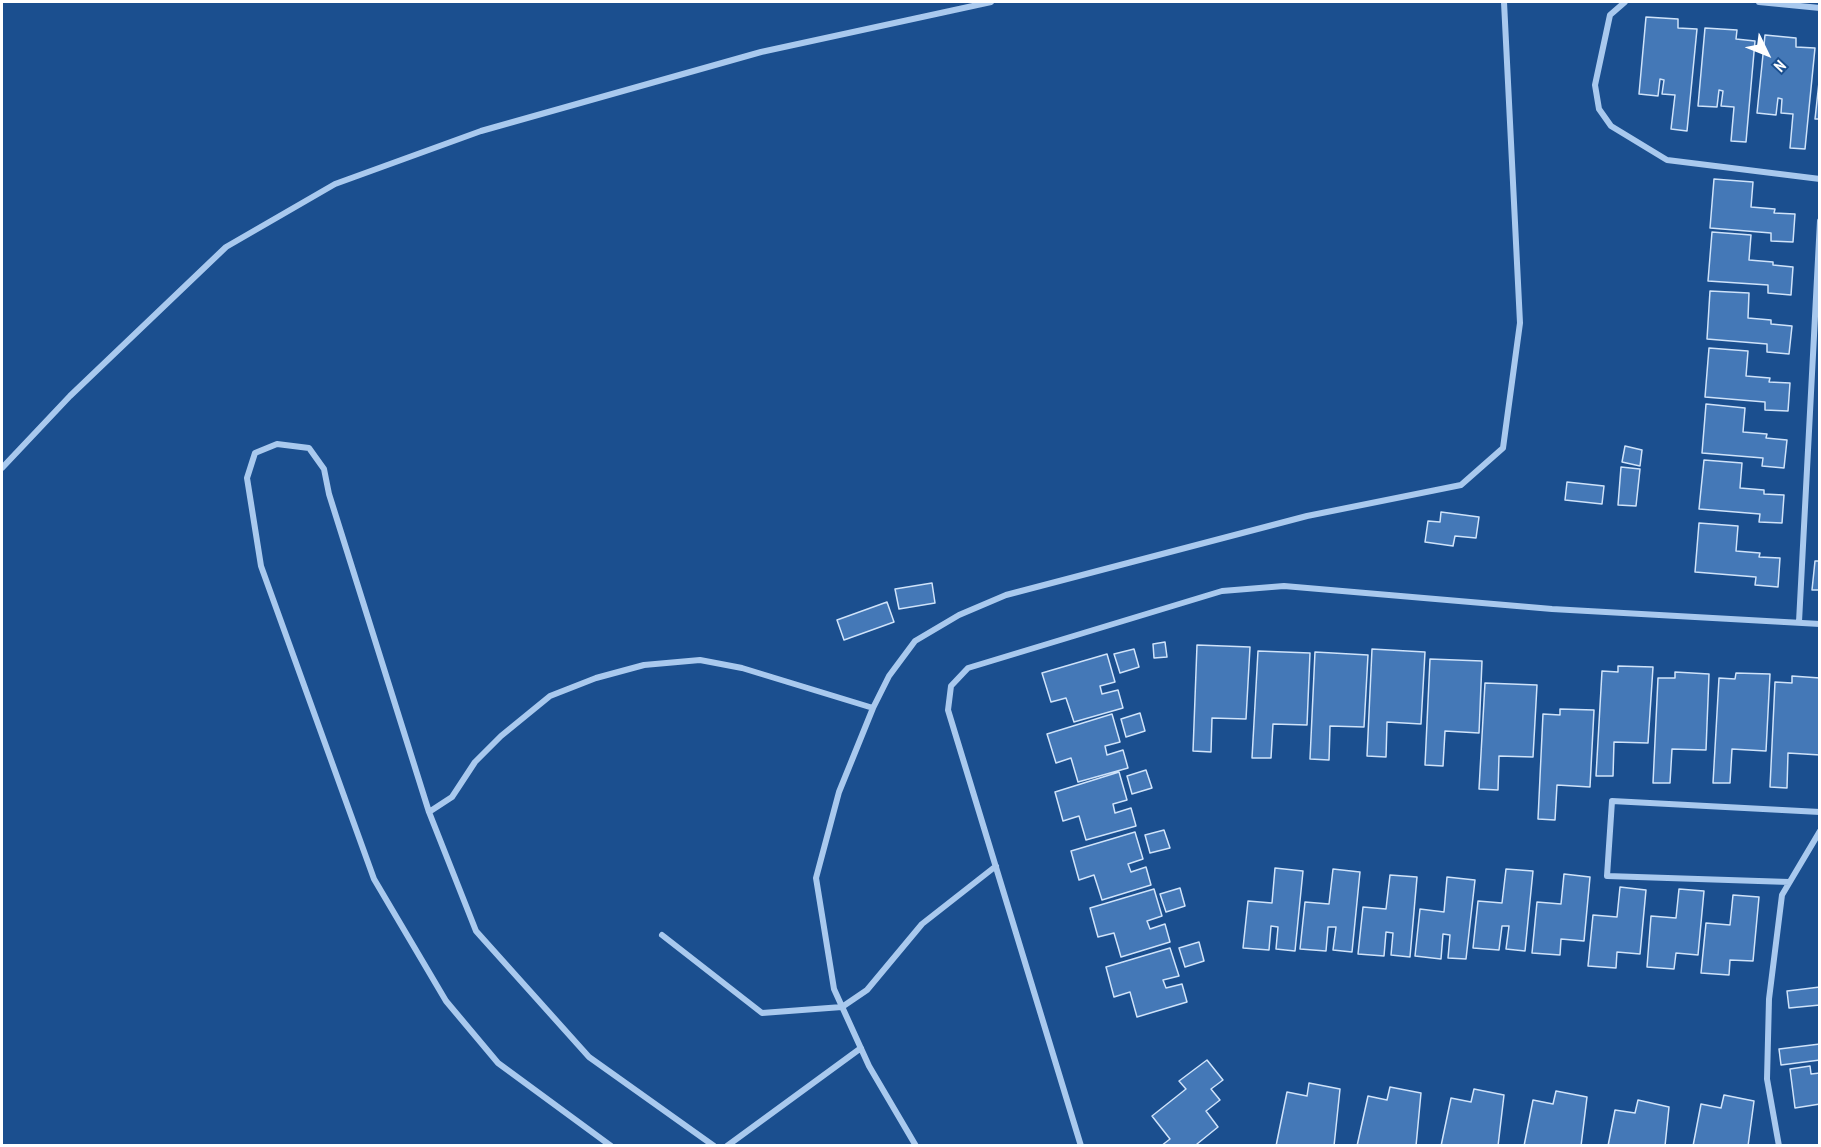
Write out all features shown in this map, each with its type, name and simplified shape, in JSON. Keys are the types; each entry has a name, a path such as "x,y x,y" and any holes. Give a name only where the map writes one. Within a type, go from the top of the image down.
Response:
{"street":[{"path":"2,468 70,396 226,247 335,184 481,131 761,52 991,2"},
{"path":"916,1146 869,1066 834,989 816,878 839,792 873,708 889,676 915,642 959,615 1006,595 1307,516 1461,485 1503,448 1520,323 1504,2"},
{"path":"1625,2 1610,15 1595,85 1599,109 1611,126 1667,160 1820,179"},
{"path":"1759,2 1820,8"},
{"path":"1799,622 1820,221"},
{"path":"611,1146 498,1063 446,1001 374,879 261,566 247,478 255,453 277,444 309,448 324,469 329,494 429,812 476,931 589,1057 714,1146"},
{"path":"1081,1146 948,710 951,686 968,668 1222,591 1284,586 1552,609 1820,624"},
{"path":"429,812 452,797 475,762 501,736 550,696 596,678 644,665 700,660 742,668 873,708"},
{"path":"1789,882 1607,876 1612,801 1820,812"},
{"path":"1779,1146 1767,1079 1769,999 1782,896 1820,831"},
{"path":"662,935 762,1013 842,1007 867,990 922,924 996,866"},
{"path":"727,1146 861,1048"}],"building":[{"path":"1646,17 1678,19 1678,28 1697,29 1687,131 1671,129 1675,95 1662,94 1664,80 1660,79 1658,96 1639,94"},
{"path":"1705,28 1737,30 1736,39 1755,41 1746,142 1731,141 1734,107 1721,106 1723,91 1719,90 1717,107 1698,106"},
{"path":"1765,35 1796,38 1796,47 1815,48 1805,149 1790,148 1793,114 1781,113 1782,99 1778,98 1776,115 1757,113"},
{"path":"1820,73 1820,119 1815,119"},
{"path":"1714,179 1753,182 1751,207 1775,209 1774,213 1795,214 1793,242 1771,241 1771,233 1710,228"},
{"path":"1712,232 1751,235 1749,260 1793,267 1791,295 1768,293 1768,285 1708,281"},
{"path":"1710,291 1749,293 1748,318 1771,320 1771,324 1792,326 1789,354 1767,352 1767,344 1707,339"},
{"path":"1709,348 1748,351 1746,376 1770,378 1769,382 1790,383 1788,411 1765,410 1765,402 1705,397"},
{"path":"1706,404 1745,408 1743,432 1767,434 1766,438 1787,440 1784,468 1762,466 1763,458 1702,453"},
{"path":"1625,446 1642,450 1640,466 1622,462"},
{"path":"1704,460 1742,463 1740,488 1764,490 1764,494 1784,495 1782,523 1759,522 1760,514 1699,509"},
{"path":"1621,467 1640,469 1636,506 1618,505"},
{"path":"1567,482 1604,486 1602,504 1565,500"},
{"path":"1441,512 1479,517 1476,538 1455,536 1453,546 1425,542 1428,521 1440,522"},
{"path":"1699,523 1738,526 1736,551 1760,553 1759,557 1780,558 1778,587 1755,585 1756,577 1695,572"},
{"path":"1815,561 1820,561 1820,590 1812,590"},
{"path":"932,583 935,603 899,609 895,589"},
{"path":"887,602 894,622 844,640 837,620"},
{"path":"1165,642 1167,657 1154,658 1153,644"},
{"path":"1197,645 1250,647 1246,719 1212,718 1211,752 1193,751"},
{"path":"1134,649 1139,667 1120,673 1114,654"},
{"path":"1372,649 1425,652 1421,724 1387,722 1386,757 1367,756"},
{"path":"1258,651 1310,653 1307,725 1273,724 1271,758 1252,758"},
{"path":"1315,652 1368,655 1364,727 1330,726 1329,760 1310,759"},
{"path":"1107,654 1115,682 1100,686 1102,694 1118,690 1123,708 1074,722 1066,698 1051,702 1042,673"},
{"path":"1430,659 1482,661 1479,733 1445,731 1443,766 1425,765"},
{"path":"1618,666 1653,667 1648,743 1614,742 1613,776 1596,776 1602,671 1618,672"},
{"path":"1675,672 1709,674 1706,750 1672,749 1670,783 1653,783 1658,678 1675,678"},
{"path":"1736,673 1770,674 1766,751 1732,749 1730,783 1713,783 1719,678 1735,679"},
{"path":"1792,676 1820,678 1820,755 1788,753 1787,788 1770,787 1775,682 1792,683"},
{"path":"1485,683 1537,685 1533,757 1499,756 1498,790 1479,789"},
{"path":"1560,709 1594,710 1590,787 1557,785 1555,820 1538,819 1543,714 1560,715"},
{"path":"1140,713 1145,731 1126,737 1121,719"},
{"path":"1112,714 1120,742 1105,746 1107,755 1123,750 1128,768 1078,782 1071,758 1056,763 1047,734"},
{"path":"1146,770 1152,788 1132,794 1127,776"},
{"path":"1119,772 1127,800 1113,804 1115,813 1131,808 1136,826 1086,840 1079,816 1063,821 1055,792"},
{"path":"1164,830 1170,848 1150,853 1145,835"},
{"path":"1135,832 1143,859 1128,864 1131,872 1146,867 1151,885 1102,900 1094,875 1079,880 1071,851"},
{"path":"1275,868 1303,871 1295,951 1276,949 1278,927 1271,926 1269,950 1243,948 1248,901 1272,903"},
{"path":"1333,869 1360,872 1352,952 1333,950 1336,927 1328,927 1326,951 1300,949 1305,902 1329,904"},
{"path":"1506,869 1533,871 1525,951 1506,949 1509,926 1502,926 1499,950 1473,948 1478,901 1502,903"},
{"path":"1564,874 1590,877 1584,941 1561,939 1560,955 1532,953 1537,902 1561,904"},
{"path":"1390,875 1417,877 1410,957 1391,955 1393,933 1386,932 1384,956 1358,954 1363,907 1386,909"},
{"path":"1447,877 1475,880 1466,959 1448,958 1450,935 1443,934 1441,959 1415,956 1420,909 1444,912"},
{"path":"1620,887 1646,890 1640,954 1617,952 1616,968 1588,966 1593,915 1617,917"},
{"path":"1180,888 1185,906 1166,912 1160,894"},
{"path":"1154,889 1162,916 1147,921 1150,929 1165,924 1170,942 1121,957 1114,933 1098,937 1090,908"},
{"path":"1679,889 1704,891 1698,955 1676,953 1674,969 1647,967 1651,916 1676,918"},
{"path":"1733,895 1759,897 1753,961 1730,960 1729,975 1701,973 1706,923 1730,925"},
{"path":"1199,942 1204,961 1185,967 1179,948"},
{"path":"1170,948 1179,976 1163,980 1166,988 1182,984 1187,1002 1137,1017 1130,992 1114,997 1106,967"},
{"path":"1820,987 1820,1005 1789,1008 1787,991"},
{"path":"1820,1044 1820,1060 1781,1065 1779,1049"},
{"path":"1207,1060 1223,1080 1211,1089 1220,1100 1206,1111 1218,1127 1197,1144 1198,1146 1161,1146 1170,1139 1152,1116 1186,1089 1179,1081"},
{"path":"1810,1066 1811,1074 1820,1073 1820,1104 1795,1108 1790,1069"},
{"path":"1309,1083 1340,1089 1334,1146 1276,1146 1287,1092 1307,1096"},
{"path":"1390,1087 1421,1093 1416,1146 1357,1146 1368,1096 1387,1100"},
{"path":"1474,1089 1504,1095 1498,1146 1441,1146 1451,1098 1471,1102"},
{"path":"1556,1091 1587,1097 1581,1146 1524,1146 1533,1100 1553,1104"},
{"path":"1724,1095 1754,1101 1748,1146 1693,1146 1701,1104 1721,1108"},
{"path":"1638,1100 1669,1107 1665,1146 1608,1146 1615,1110 1635,1113"}]}
